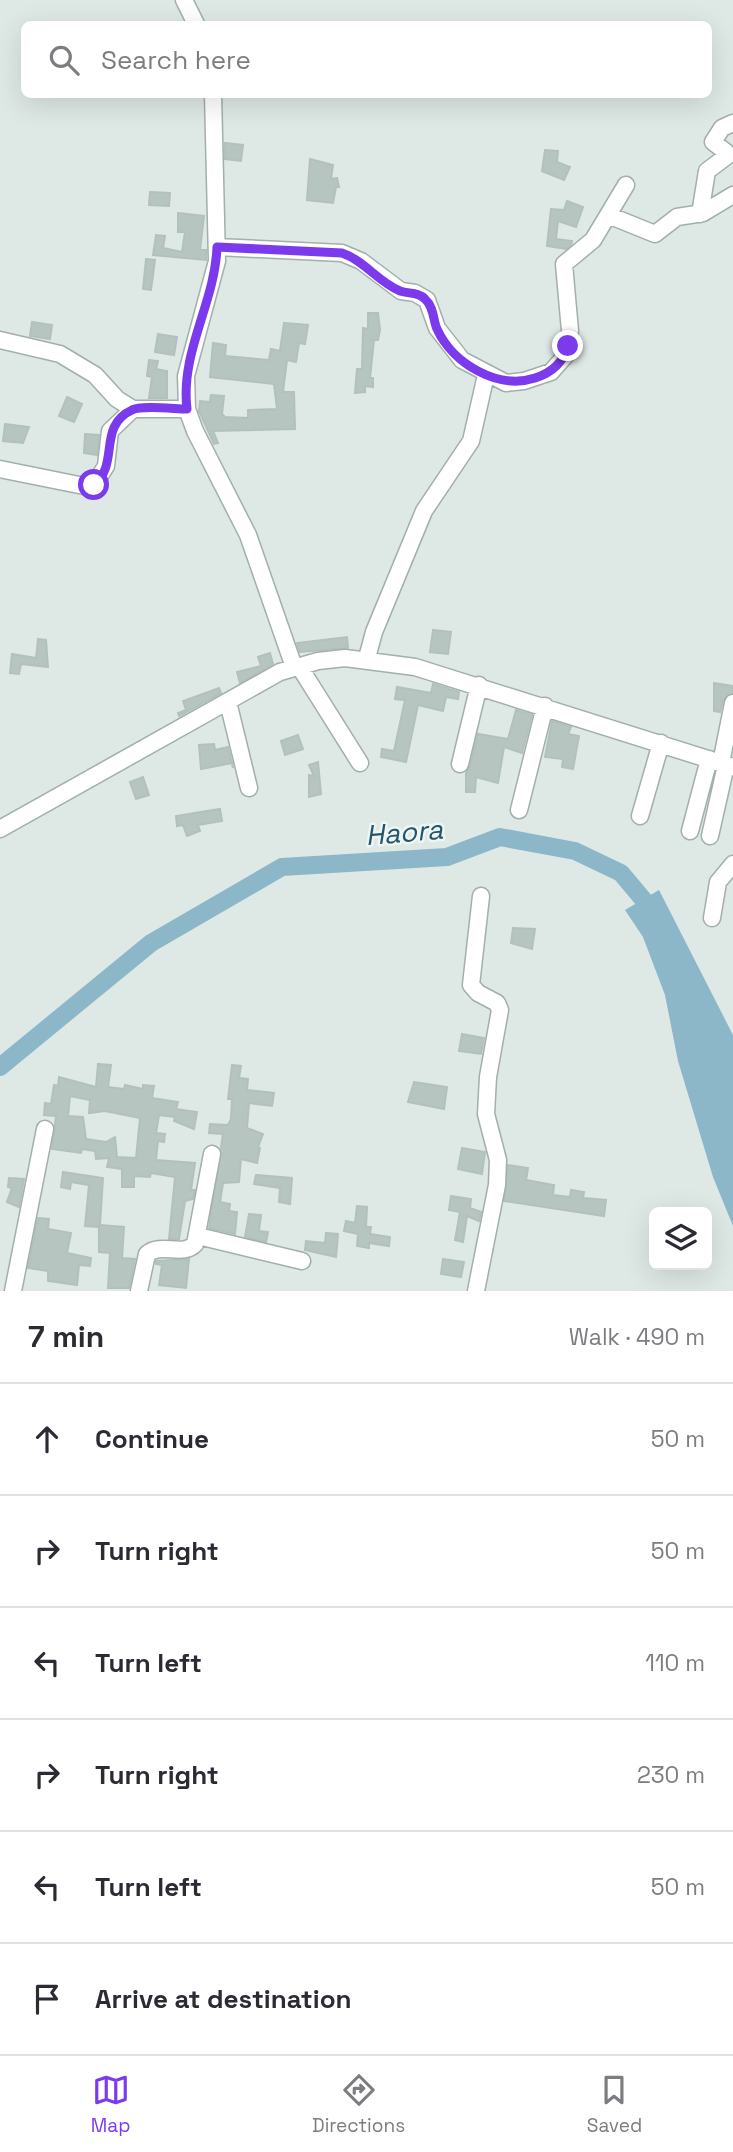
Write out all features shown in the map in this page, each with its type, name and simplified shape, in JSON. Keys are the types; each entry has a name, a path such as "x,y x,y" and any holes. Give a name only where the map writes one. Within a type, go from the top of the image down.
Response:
{"street":[{"path":"184,0 195,21"},
{"path":"213,98 217,247 215,271 186,376 187,409 195,431 248,535 296,666 360,763"},
{"path":"700,214 707,171 727,156 726,152 713,142 722,128 733,123"},
{"path":"217,247 342,253 352,257 401,291 415,293 427,300 445,342 462,360 486,375 506,383 524,381 551,372 566,355 570,331 564,264 593,240 626,185"},
{"path":"608,215 655,234 677,217 700,214 733,195"},
{"path":"0,340 60,354 95,375 117,399 133,409 187,409"},
{"path":"367,658 374,632 424,511 471,442 486,375"},
{"path":"0,469 84,486 94,485 106,466 110,431 133,409"},
{"path":"0,829 296,666 345,658 367,658 415,667 479,685 722,764"},
{"path":"460,764 479,685"},
{"path":"228,702 249,788"},
{"path":"710,835 733,703"},
{"path":"519,810 545,706"},
{"path":"640,816 661,743"},
{"path":"690,831 722,764"},
{"path":"712,918 718,882 733,864"},
{"path":"476,1291 497,1185 498,1160 485,1114 488,1077 500,1010 497,1003 473,990 471,985 481,896"},
{"path":"13,1291 45,1129"},
{"path":"139,1291 147,1254 152,1250 192,1248 198,1236 212,1154"},
{"path":"198,1236 302,1261"}],"water":[{"path":"659,890 733,1035 733,1226 713,1177 678,1061 665,995 643,937 625,910"}],"building":[{"path":"225,143 243,145 241,161 225,159"},
{"path":"545,150 558,151 557,162 570,167 564,180 542,171"},
{"path":"310,159 333,165 331,179 337,178 339,187 336,187 333,203 307,200"},
{"path":"150,192 170,193 169,206 149,205"},
{"path":"567,201 583,207 576,227 558,221 556,239 572,241 571,245 566,249 547,246 551,209 564,210"},
{"path":"178,213 204,216 200,250 206,250 206,260 153,255 156,235 165,236 163,248 182,252 185,232 178,232"},
{"path":"146,259 155,260 151,290 143,289"},
{"path":"368,313 378,313 380,330 378,340 374,340 370,378 373,378 373,387 365,386 365,392 355,393 357,369 362,369 363,328 368,329"},
{"path":"32,322 52,325 50,339 30,336"},
{"path":"284,323 308,325 305,344 299,343 296,362 287,360 283,392 294,392 295,429 213,431 218,443 214,444 199,411 200,401 210,402 211,395 224,396 222,414 225,417 248,418 248,410 277,409 274,384 210,377 213,343 226,345 225,356 269,360 271,349 280,351"},
{"path":"158,334 177,337 174,355 155,352"},
{"path":"149,360 158,361 156,369 167,371 167,398 149,398 152,377 147,376"},
{"path":"67,397 82,404 74,422 59,416"},
{"path":"5,424 29,427 23,443 3,441"},
{"path":"85,434 99,435 97,455 84,453"},
{"path":"433,630 451,632 448,654 430,652"},
{"path":"347,637 348,648 300,652 297,643"},
{"path":"38,639 46,640 48,667 21,664 19,674 10,673 12,654 36,658"},
{"path":"270,653 273,664 240,683 237,672 261,666 258,657"},
{"path":"714,683 733,686 733,693 723,700 720,712 714,711"},
{"path":"433,684 459,692 458,699 446,697 443,711 418,705 406,762 381,757 382,749 394,751 405,700 395,699 397,687 431,693"},
{"path":"219,688 221,693 179,716 178,713 186,710 183,701"},
{"path":"516,710 532,715 522,753 504,747 498,783 476,777 475,792 466,792 466,773 478,734 508,739"},
{"path":"552,721 571,727 568,734 579,736 573,769 562,767 563,759 545,757"},
{"path":"298,735 303,749 285,755 281,741"},
{"path":"214,744 215,750 228,747 232,763 201,769 199,745"},
{"path":"318,762 321,794 309,797 309,775 314,776 309,765"},
{"path":"143,777 149,795 136,799 130,782"},
{"path":"220,809 222,821 198,825 200,831 187,836 183,825 177,826 176,816"},
{"path":"513,928 535,929 532,949 511,943"},
{"path":"462,1034 484,1038 481,1054 459,1051"},
{"path":"98,1064 111,1065 108,1087 124,1089 125,1085 143,1089 143,1085 154,1086 152,1098 178,1102 176,1109 197,1112 194,1129 174,1121 175,1117 159,1115 156,1133 165,1134 164,1142 158,1141 156,1160 195,1163 191,1190 195,1190 193,1199 185,1201 179,1239 169,1239 175,1177 151,1173 150,1177 134,1176 134,1187 122,1187 122,1169 107,1167 109,1158 96,1159 95,1151 82,1149 81,1153 52,1149 56,1116 44,1115 45,1103 51,1104 54,1085 58,1086 59,1077 96,1087","holes":["70,1096 90,1100 89,1113 105,1111 140,1118 136,1158 117,1157 115,1137 106,1142 86,1139 83,1117 68,1116"]},
{"path":"232,1065 241,1066 239,1078 248,1079 247,1090 274,1093 272,1106 249,1103 247,1128 263,1134 258,1147 257,1163 241,1159 239,1182 223,1183 220,1202 230,1204 229,1211 237,1212 235,1234 209,1228 223,1134 209,1133 210,1124 228,1125 231,1119 232,1099 228,1099"},
{"path":"414,1082 447,1087 444,1109 408,1102"},
{"path":"462,1148 485,1152 482,1174 458,1169"},
{"path":"508,1165 528,1168 526,1180 554,1185 553,1195 570,1197 571,1190 584,1192 583,1198 606,1200 604,1216 504,1201"},
{"path":"63,1172 103,1178 100,1225 124,1227 122,1258 135,1259 129,1288 108,1288 110,1253 99,1252 99,1227 85,1226 89,1185 71,1182 70,1189 61,1187"},
{"path":"256,1175 292,1178 290,1204 279,1202 280,1188 254,1184"},
{"path":"9,1178 24,1179 19,1207 7,1202 12,1188 8,1187"},
{"path":"451,1196 471,1199 470,1208 481,1212 479,1221 467,1216 463,1242 455,1240 460,1212 449,1210"},
{"path":"357,1206 367,1207 366,1227 371,1227 370,1234 390,1237 389,1246 369,1243 369,1248 357,1246 358,1234 344,1231 346,1221 355,1223"},
{"path":"249,1214 261,1215 259,1231 268,1232 266,1242 245,1237"},
{"path":"38,1218 49,1219 48,1229 71,1233 67,1253 91,1258 90,1266 79,1265 77,1285 48,1281 48,1271 28,1268"},
{"path":"326,1233 338,1234 336,1257 305,1250 306,1241 325,1243"},
{"path":"189,1259 186,1288 159,1285 162,1265 156,1264 156,1261"},
{"path":"443,1259 464,1262 461,1277 441,1274"}],"waterway":[{"name":"Haora","path":"0,1067 151,943 282,867 447,857 500,837 575,851 621,873 657,916"}],"route":[{"path":"94,485 103,475 106,466 110,431 133,409 187,409 186,376 215,271 217,247 342,253 361,261 389,284 427,300 445,342 462,360 486,375 506,383 524,381 551,372 566,355 568,346"}]}
